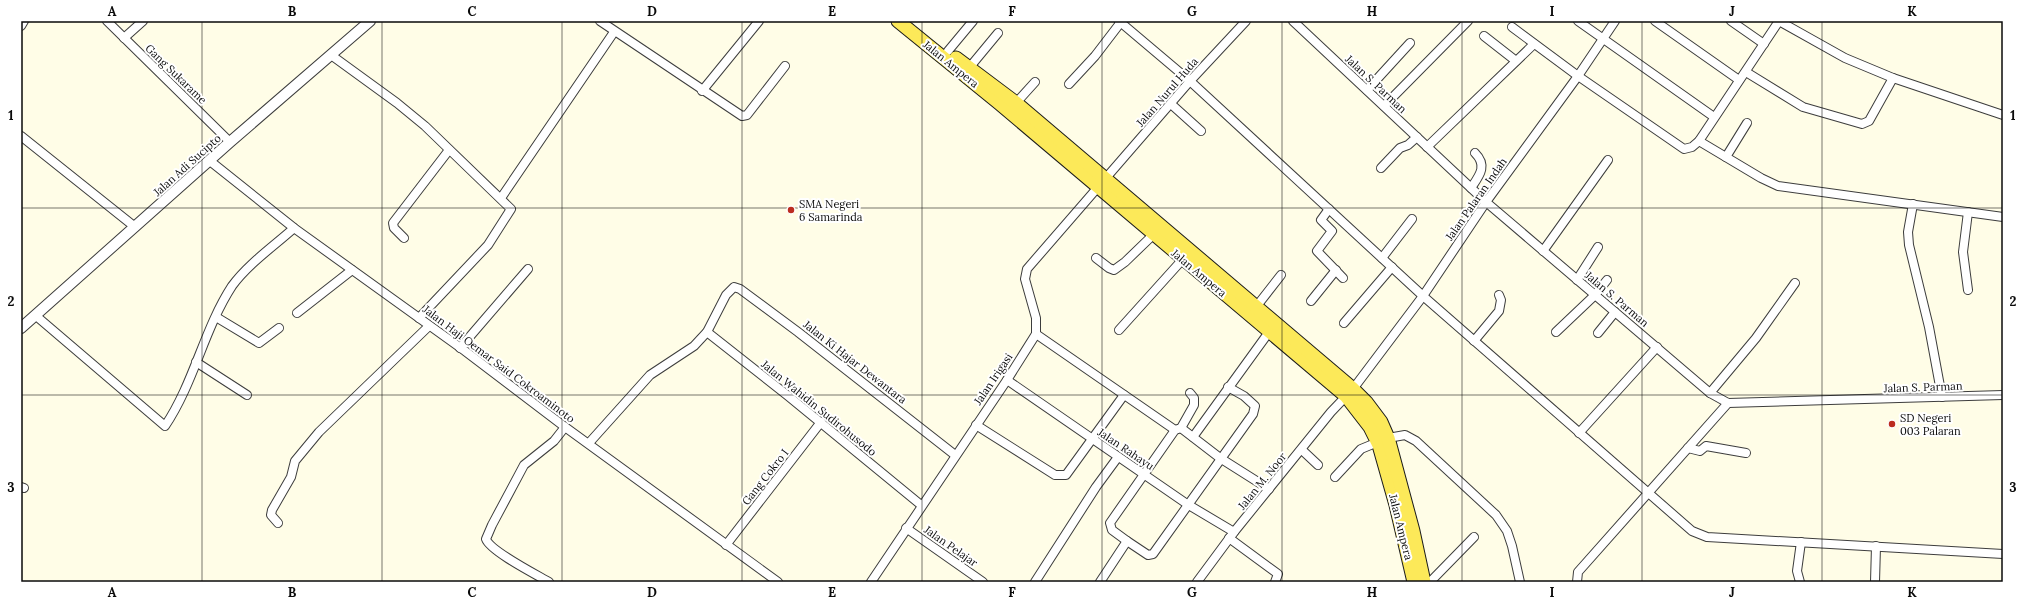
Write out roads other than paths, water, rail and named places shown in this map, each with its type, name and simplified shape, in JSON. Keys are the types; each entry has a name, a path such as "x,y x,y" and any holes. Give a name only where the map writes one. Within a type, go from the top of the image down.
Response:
{"main road":[{"name":"Jalan Ampera","path":"898,21 1256,307 1350,392"},
{"name":"Jalan Ampera","path":"910,21 1016,103 1154,234 1268,332 1366,402 1380,422 1396,505 1414,582"},
{"name":"Jalan Ampera","path":"1383,440 1413,532 1424,582"}],"street":[{"path":"21,26 24,21"},
{"name":"Gang Sukarame","path":"107,21 230,142"},
{"path":"124,38 143,21"},
{"name":"Jalan Adi Sucipto","path":"21,328 230,142 370,21"},
{"path":"600,21 612,27 702,91 745,117 785,66"},
{"path":"702,91 759,21"},
{"path":"948,51 974,21"},
{"name":"Jalan Nurul Huda","path":"1102,183 1190,81 1246,21"},
{"name":"Jalan S. Parman","path":"1293,21 1470,188 1710,393 1728,403 2003,395"},
{"path":"1384,106 1468,21"},
{"path":"1578,21 1714,117"},
{"name":"Jalan Palaran Indah","path":"1350,392 1423,296 1486,202 1578,76 1615,21"},
{"path":"1655,21 1739,80"},
{"path":"1731,21 1764,44"},
{"path":"1512,27 1578,76 1684,149 1692,147 1699,141 1779,21 1844,58 1893,78 2003,115"},
{"path":"1069,84 1095,56 1120,22 1190,81 1423,296 1692,531 1701,535 2003,554"},
{"path":"501,198 612,27"},
{"path":"969,68 998,33"},
{"path":"1484,36 1516,61"},
{"path":"1367,90 1410,43"},
{"path":"1427,147 1534,44"},
{"path":"331,55 398,103 426,126 511,209 495,236 419,318"},
{"path":"1746,72 1803,107 1862,124 1869,121 1893,78"},
{"path":"1016,103 1035,82"},
{"path":"1171,104 1201,131"},
{"path":"1726,157 1747,123"},
{"path":"21,136 135,227"},
{"path":"1381,168 1400,148 1408,145 1416,137"},
{"path":"1699,141 1761,178 1778,186 2003,217"},
{"path":"404,238 394,228 393,223 449,150"},
{"path":"1470,188 1482,170 1482,163 1475,153"},
{"path":"1543,251 1608,160"},
{"name":"Jalan Haji Oemar Said Cokroaminoto","path":"210,161 294,228 778,582"},
{"path":"1102,183 1032,262 1025,274 1026,285 1036,318 1036,334 1124,395 1193,437 1220,458 1269,489"},
{"path":"1913,204 1908,232 1909,245 1929,327 1942,397"},
{"path":"1329,209 1321,220 1332,231"},
{"path":"1968,212 1963,252 1968,290"},
{"path":"1382,258 1412,219"},
{"path":"1342,221 1332,231 1317,251 1343,278"},
{"path":"35,315 165,426 178,405 225,298 241,275 294,228"},
{"path":"1096,258 1114,270 1125,262 1154,234"},
{"path":"1577,280 1598,247"},
{"path":"1119,330 1183,258"},
{"path":"1344,322 1392,267"},
{"path":"460,348 528,269"},
{"path":"297,313 352,270"},
{"path":"1310,302 1336,270"},
{"path":"1256,307 1281,275"},
{"path":"1556,332 1595,295 1607,280"},
{"path":"1710,393 1756,338 1795,283"},
{"name":"Jalan Ki Hajar Dewantara","path":"707,332 730,289 734,287 740,289 955,454"},
{"path":"1474,341 1499,311 1501,300 1499,295"},
{"path":"1598,333 1616,312"},
{"path":"216,318 259,343 278,328"},
{"path":"278,523 271,515 272,510 291,478 293,467 298,457 319,432 429,326"},
{"path":"589,443 650,375 687,353 707,332"},
{"name":"Jalan Wahidin Sudirohusodo","path":"707,332 919,503"},
{"path":"1193,437 1268,332"},
{"name":"Jalan Irigasi","path":"871,582 906,528 919,503 976,425 1036,334"},
{"path":"1579,433 1657,347"},
{"path":"196,362 247,395"},
{"name":"Jalan Rahayu","path":"1007,380 1232,535 1278,574 1275,582"},
{"path":"1190,393 1194,398 1194,405 1178,429 1143,474 1110,523 1112,530 1148,555 1152,555 1187,504 1253,414 1255,408 1248,400 1228,387"},
{"name":"Jalan M. Noor","path":"1197,582 1232,535 1302,450 1330,412 1350,392"},
{"path":"976,425 1055,475 1062,476 1066,475 1124,395"},
{"path":"1577,582 1578,572 1728,403"},
{"name":"Gang Cokro I","path":"726,545 820,422"},
{"path":"549,582 496,550 487,543 486,539 524,465 554,441 565,427"},
{"path":"1335,477 1361,449 1383,440 1405,435 1416,441 1496,515 1507,532 1512,546 1520,582"},
{"path":"1688,448 1700,451 1706,446 1746,453"},
{"path":"1302,450 1318,465"},
{"path":"1035,582 1118,457"},
{"name":"Jalan Pelajar","path":"906,528 983,582"},
{"path":"1430,582 1474,537"},
{"path":"1100,582 1127,541"},
{"path":"1800,582 1797,571 1801,542"},
{"path":"1875,582 1876,546"}],"place":[{"name":"SMA Negeri 6 Samarinda","path":"791,210"},
{"name":"SD Negeri 003 Palaran","path":"1892,424"}]}
